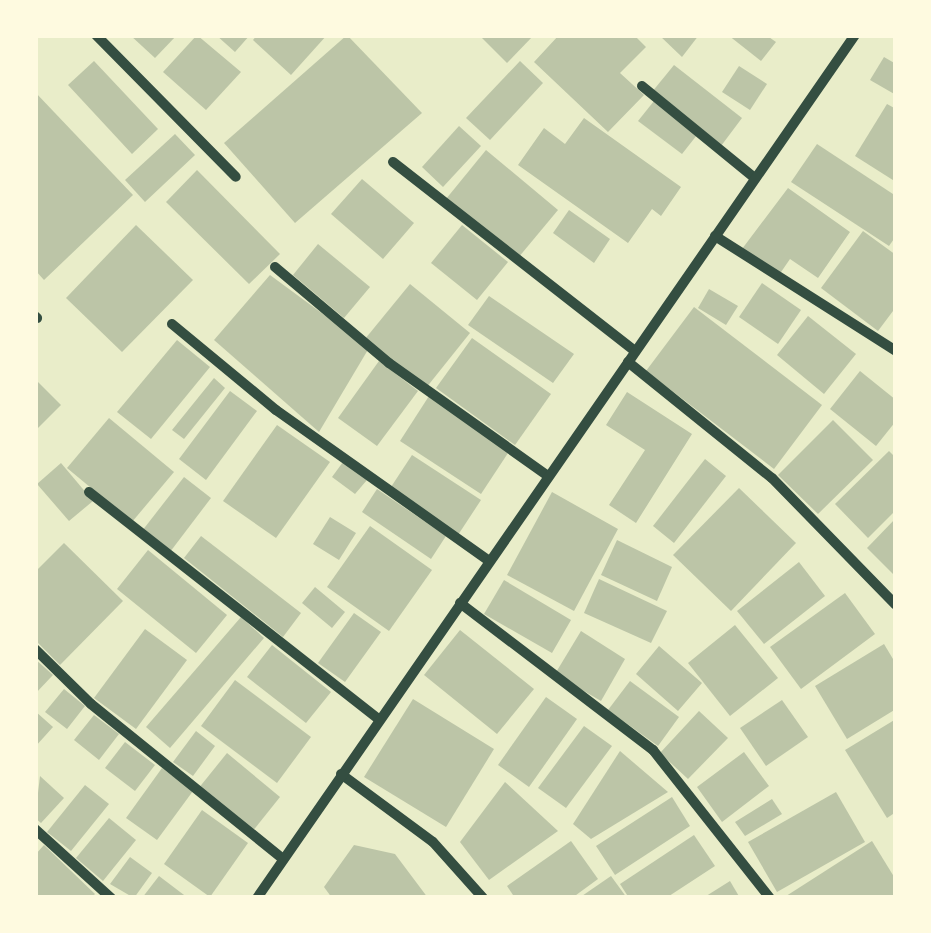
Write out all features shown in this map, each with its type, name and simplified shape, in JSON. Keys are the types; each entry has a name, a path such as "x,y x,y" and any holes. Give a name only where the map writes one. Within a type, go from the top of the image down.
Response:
{"street":[{"path":"96,35 236,177"},
{"path":"257,898 855,35"},
{"path":"642,86 755,178"},
{"path":"393,162 635,351"},
{"path":"715,236 896,351"},
{"path":"275,267 412,380 548,476"},
{"path":"172,324 316,440 488,561"},
{"path":"628,362 772,478 896,605"},
{"path":"90,492 380,719"},
{"path":"460,603 653,750 770,898"},
{"path":"35,649 91,704 282,859"},
{"path":"341,774 433,842 483,898"},
{"path":"35,829 111,898"}],"building":[{"path":"130,35 177,35 155,58"},
{"path":"197,35 241,72 206,110 163,72"},
{"path":"216,35 250,35 235,52"},
{"path":"257,35 327,35 291,75 253,40"},
{"path":"347,35 422,113 295,223 224,143"},
{"path":"479,35 534,35 507,63"},
{"path":"559,35 634,35 646,47 620,73 644,95 608,132 534,62"},
{"path":"659,35 699,35 682,57"},
{"path":"728,35 766,35 776,42 761,61"},
{"path":"884,57 896,64 896,95 870,80"},
{"path":"94,61 158,129 132,154 68,85"},
{"path":"520,61 543,83 490,140 466,118"},
{"path":"674,65 742,118 721,146 652,92"},
{"path":"739,66 767,84 750,110 722,92"},
{"path":"35,92 133,195 44,280 35,270"},
{"path":"654,101 697,135 682,154 638,121"},
{"path":"887,104 896,109 896,182 855,156"},
{"path":"584,118 681,187 661,216 652,209 628,243 518,165 544,128 565,144"},
{"path":"459,126 481,146 443,187 422,167"},
{"path":"175,134 195,155 145,202 125,180"},
{"path":"817,144 896,196 896,236 889,246 791,182"},
{"path":"486,150 558,210 518,258 446,199"},
{"path":"197,170 280,254 249,284 166,202"},
{"path":"362,179 414,223 383,259 331,214"},
{"path":"788,188 850,232 818,278 790,259 779,275 742,249"},
{"path":"569,210 610,239 594,263 553,233"},
{"path":"136,225 193,280 122,352 66,298"},
{"path":"462,225 508,262 477,300 431,263"},
{"path":"863,231 896,255 896,307 878,331 821,288"},
{"path":"318,244 370,287 344,318 293,275"},
{"path":"270,275 369,348 319,432 214,340"},
{"path":"762,283 801,310 778,344 739,317"},
{"path":"410,284 470,333 426,388 365,339"},
{"path":"709,289 738,306 726,325 698,308"},
{"path":"489,296 574,354 553,383 468,325"},
{"path":"694,307 822,405 774,469 646,371"},
{"path":"808,316 856,354 824,394 777,355"},
{"path":"472,338 551,394 515,445 436,388"},
{"path":"177,340 210,367 151,439 117,412"},
{"path":"379,361 418,391 377,446 338,418"},
{"path":"860,371 896,400 896,421 876,446 830,409"},
{"path":"214,378 225,388 184,439 172,430"},
{"path":"35,379 61,405 35,431"},
{"path":"230,391 257,411 206,480 179,459"},
{"path":"627,392 692,434 636,523 609,505 645,450 606,425"},
{"path":"429,396 510,450 481,494 400,441"},
{"path":"109,418 174,472 132,522 67,468"},
{"path":"833,420 873,460 818,514 778,475"},
{"path":"277,425 330,462 276,538 223,501"},
{"path":"889,451 896,458 896,510 868,538 835,504"},
{"path":"412,455 481,500 458,535 389,490"},
{"path":"705,459 726,476 674,543 653,526"},
{"path":"343,462 367,480 355,494 332,477"},
{"path":"61,463 93,501 69,521 37,484"},
{"path":"184,477 211,498 170,552 142,531"},
{"path":"739,488 796,543 731,611 673,555"},
{"path":"377,489 446,536 431,559 362,512"},
{"path":"552,492 618,529 574,611 507,575"},
{"path":"330,517 356,533 339,560 313,544"},
{"path":"896,518 896,577 867,548"},
{"path":"370,526 432,570 389,631 327,587"},
{"path":"201,536 301,613 283,637 184,558"},
{"path":"617,540 672,567 657,601 601,575"},
{"path":"64,543 123,601 60,665 35,640 35,572"},
{"path":"148,550 227,615 196,653 117,589"},
{"path":"799,562 825,596 764,644 737,611"},
{"path":"599,579 667,611 651,643 584,613"},
{"path":"504,580 571,620 552,653 484,614"},
{"path":"315,587 345,612 332,628 302,603"},
{"path":"845,593 875,634 801,689 770,647"},
{"path":"354,613 381,632 345,682 318,663"},
{"path":"241,617 264,638 170,748 146,727"},
{"path":"735,625 778,678 730,716 688,663"},
{"path":"145,629 187,660 136,729 94,698"},
{"path":"460,630 534,689 497,734 424,675"},
{"path":"581,631 625,659 601,701 555,674"},
{"path":"884,644 896,664 896,709 847,739 815,686"},
{"path":"272,645 331,692 306,723 247,677"},
{"path":"659,646 702,683 678,711 636,674"},
{"path":"35,659 53,675 35,694"},
{"path":"235,680 311,737 277,783 201,726"},
{"path":"630,681 679,717 658,746 608,710"},
{"path":"64,689 85,706 67,729 45,712"},
{"path":"546,697 577,719 529,787 498,765"},
{"path":"413,699 494,749 446,827 364,777"},
{"path":"782,700 808,737 766,766 740,728"},
{"path":"35,711 53,727 35,747"},
{"path":"699,711 728,738 688,779 660,753"},
{"path":"94,715 119,734 99,760 74,740"},
{"path":"896,719 896,812 887,818 845,750"},
{"path":"584,726 612,746 566,808 538,788"},
{"path":"196,731 215,746 193,776 173,762"},
{"path":"125,742 155,765 135,791 105,768"},
{"path":"620,751 668,792 591,839 573,824"},
{"path":"744,752 769,786 722,822 697,787"},
{"path":"227,753 280,797 252,832 198,789"},
{"path":"162,768 193,791 157,840 126,818"},
{"path":"40,776 64,798 41,823 35,818"},
{"path":"505,782 558,831 489,880 460,842"},
{"path":"85,785 109,804 71,851 47,832"},
{"path":"836,792 865,842 777,892 748,842"},
{"path":"672,797 690,826 615,875 596,846"},
{"path":"772,799 782,814 745,836 735,822"},
{"path":"202,810 248,843 210,897 164,864"},
{"path":"109,818 136,840 103,881 76,858"},
{"path":"694,835 715,866 666,898 629,898 620,884"},
{"path":"571,841 598,879 572,898 515,898 507,886"},
{"path":"872,841 896,880 896,898 783,898"},
{"path":"44,845 95,894 91,898 35,898 35,855"},
{"path":"354,845 395,854 428,898 332,898 324,887"},
{"path":"130,857 152,873 134,898 110,884"},
{"path":"159,876 188,898 142,898"},
{"path":"611,876 627,898 579,898"},
{"path":"730,881 740,898 703,898"}]}
